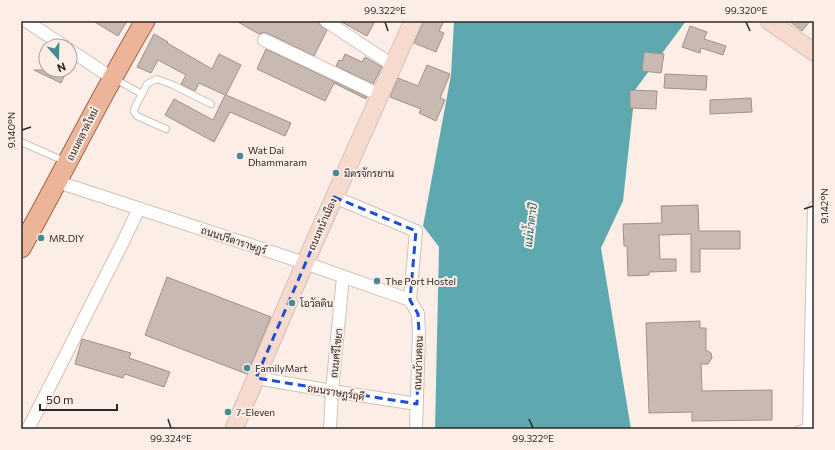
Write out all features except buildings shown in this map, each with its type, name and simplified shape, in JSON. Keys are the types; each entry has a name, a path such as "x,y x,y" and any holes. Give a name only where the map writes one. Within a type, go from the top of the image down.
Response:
{"main road":[{"name":"ถนนตลาดใหม่","path":"23,238 58,182 140,23"}],"street":[{"path":"26,21 52,38"},
{"path":"326,21 394,66"},
{"name":"ถนนหน้าเมือง","path":"234,429 334,197 414,21"},
{"path":"769,21 809,49"},
{"path":"264,40 380,95"},
{"path":"78,55 112,78"},
{"name":"ถนนปรีดาราษฎร์","path":"58,182 305,263 410,300"},
{"path":"334,197 416,231 410,300"},
{"path":"28,429 139,208"},
{"path":"806,428 814,208"},
{"name":"ถนนศรีไชยา","path":"330,429 343,277"},
{"name":"ถนนบ้านดอน","path":"410,300 418,314 420,333 416,429"},
{"name":"ถนนราษฎร์ฤดี","path":"256,378 332,392 417,404"}],"lane":[{"path":"112,78 142,94"},
{"path":"166,129 137,116 134,112 147,84 157,79 173,85 211,104"},
{"path":"21,142 68,162"}],"highlighted area":[{"path":"334,197 416,231 410,300 418,314 419,333 417,404 256,378"}],"water":[{"name":"แม่น้ำตาปี","path":"454,21 686,21 635,90 623,201 601,248 631,429 435,429 439,247 423,226 451,75"}],"place":[{"name":"Wat Dai Dhammaram","path":"240,156"},
{"name":"มิตรจักรยาน","path":"336,173"},
{"name":"MR.DIY","path":"41,238"},
{"name":"The Port Hostel","path":"377,281"},
{"name":"โอวัลติน","path":"292,303"},
{"name":"FamilyMart","path":"247,368"},
{"name":"7-Eleven","path":"228,412"}]}
